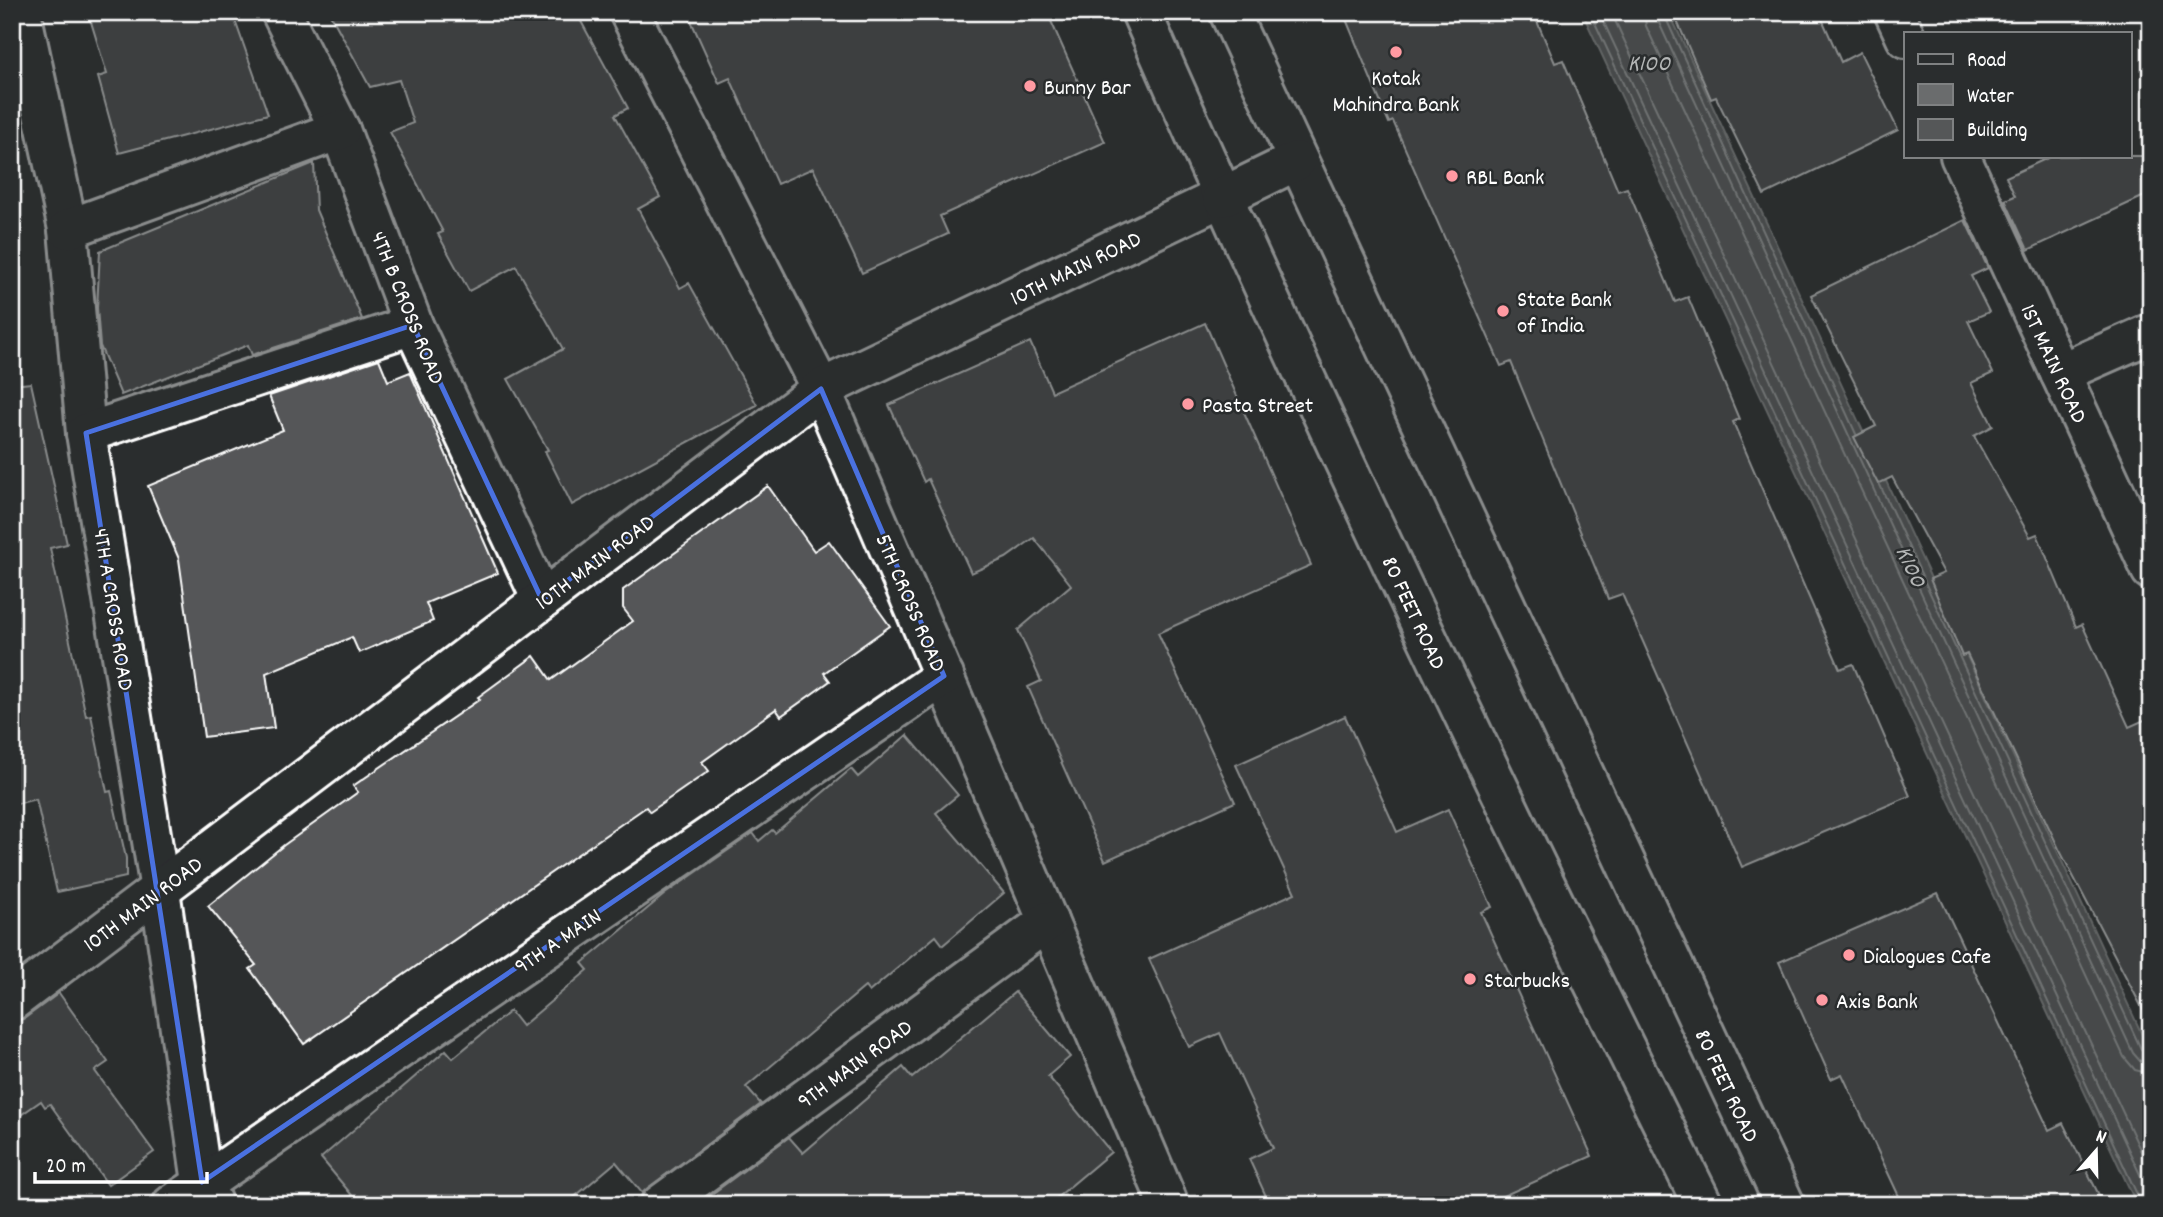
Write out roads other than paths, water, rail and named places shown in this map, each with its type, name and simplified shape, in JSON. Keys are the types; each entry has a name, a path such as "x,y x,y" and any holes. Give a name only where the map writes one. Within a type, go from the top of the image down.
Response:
{"street":[{"name":"4TH A CROSS ROAD","path":"21,12 68,229 86,433 207,1194"},
{"name":"4TH B CROSS ROAD","path":"281,12 340,130 413,325 542,600"},
{"name":"5TH CROSS ROAD","path":"629,12 821,389 1169,1205"},
{"name":"80 FEET ROAD","path":"1141,12 1222,197 1532,862 1703,1205"},
{"name":"80 FEET ROAD","path":"1229,12 1296,161 1785,1205"},
{"path":"1894,12 1904,34"},
{"path":"68,229 340,130"},
{"name":"1ST MAIN ROAD","path":"1961,158 2151,570"},
{"name":"10TH MAIN ROAD","path":"12,1001 821,389 1296,161"},
{"path":"86,433 413,325"},
{"path":"2060,373 2151,332"},
{"name":"9TH A MAIN","path":"172,1205 207,1194 944,676"},
{"name":"9TH MAIN ROAD","path":"660,1205 1048,920"}],"water":[{"name":"K100","path":"1582,12 1669,12 2151,1054 2151,1205 2137,1205"}],"place":[{"name":"Kotak Mahindra Bank","path":"1396,52"},
{"name":"Bunny Bar","path":"1030,86"},
{"name":"RBL Bank","path":"1452,176"},
{"name":"State Bank of India","path":"1503,311"},
{"name":"Pasta Street","path":"1188,404"},
{"name":"Dialogues Cafe","path":"1849,955"},
{"name":"Starbucks","path":"1470,979"},
{"name":"Axis Bank","path":"1822,1000"}]}
